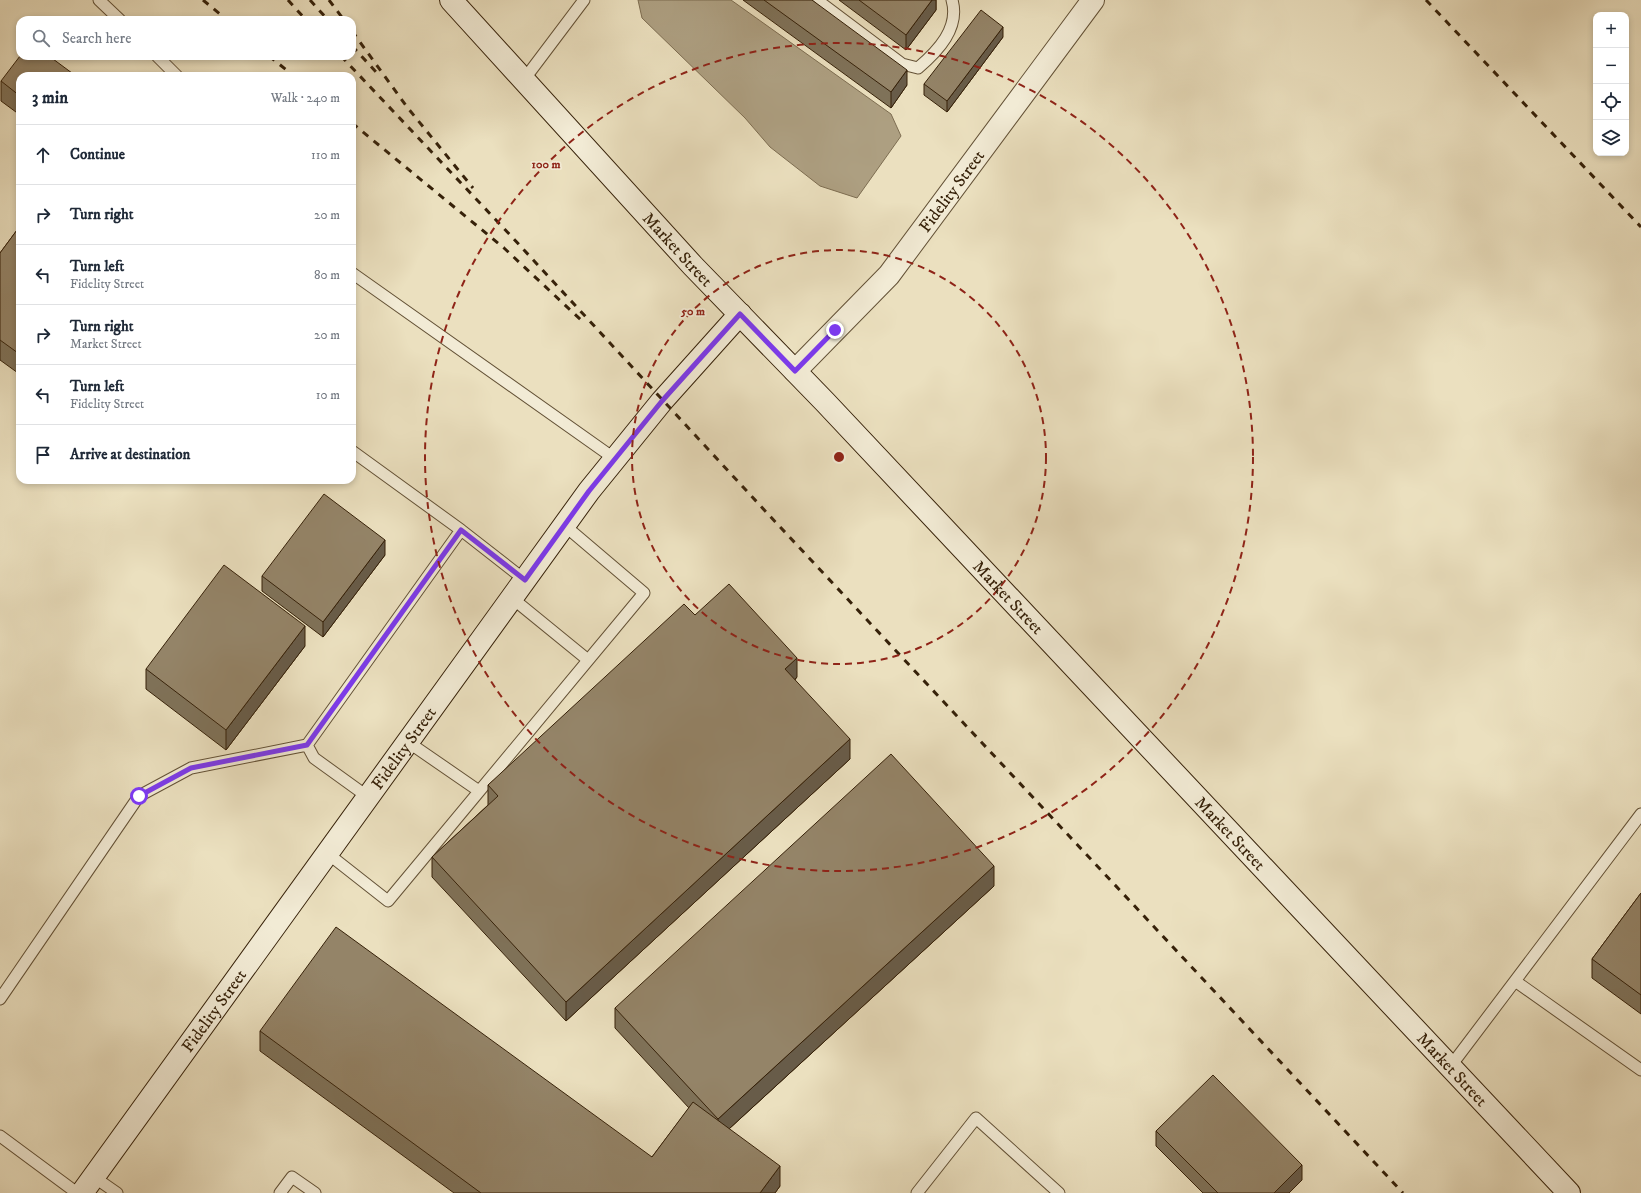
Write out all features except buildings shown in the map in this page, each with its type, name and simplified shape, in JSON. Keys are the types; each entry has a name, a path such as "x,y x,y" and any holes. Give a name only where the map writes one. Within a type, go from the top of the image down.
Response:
{"main road":[{"name":"Market Street","path":"451,0 523,81 740,314 1569,1193"},
{"name":"Fidelity Street","path":"795,371 889,275 1094,0"},
{"name":"Fidelity Street","path":"88,1185 564,524 614,459 662,401 740,314"}],"lane":[{"path":"99,0 116,16"},
{"path":"523,81 584,0"},
{"path":"817,0 902,64 918,68 933,55 949,34 954,9 952,0"},
{"path":"161,60 173,72"},
{"path":"356,276 614,459"},
{"path":"356,454 461,530 525,580"},
{"path":"327,853 388,900 644,593 564,524"},
{"path":"0,999 139,796 191,768 307,745 461,530"},
{"path":"512,598 588,660"},
{"path":"408,742 479,791"},
{"path":"307,745 314,758 368,797"},
{"path":"1450,1067 1641,814"},
{"path":"1515,981 1641,1070"},
{"path":"917,1193 976,1118 1059,1193"},
{"path":"0,1136 77,1193"},
{"path":"280,1193 292,1177 315,1193"},
{"path":"88,1185 117,1193"}],"shaded area":[{"path":"638,0 731,0 891,114 901,136 857,198 820,186 770,147 745,118 642,18"}],"railway":[{"path":"203,0 222,16"},
{"path":"288,0 302,16"},
{"path":"310,0 324,16"},
{"path":"329,0 341,16"},
{"path":"1426,0 1641,227"},
{"path":"356,37 407,107 473,188"},
{"path":"356,50 378,74"},
{"path":"274,60 289,72"},
{"path":"345,60 512,237 768,514 1403,1193"},
{"path":"356,126 504,248 581,320"}],"route":[{"path":"139,796 191,768 307,745 461,530 525,580 589,491 662,401 740,314 795,371 835,330"}]}
